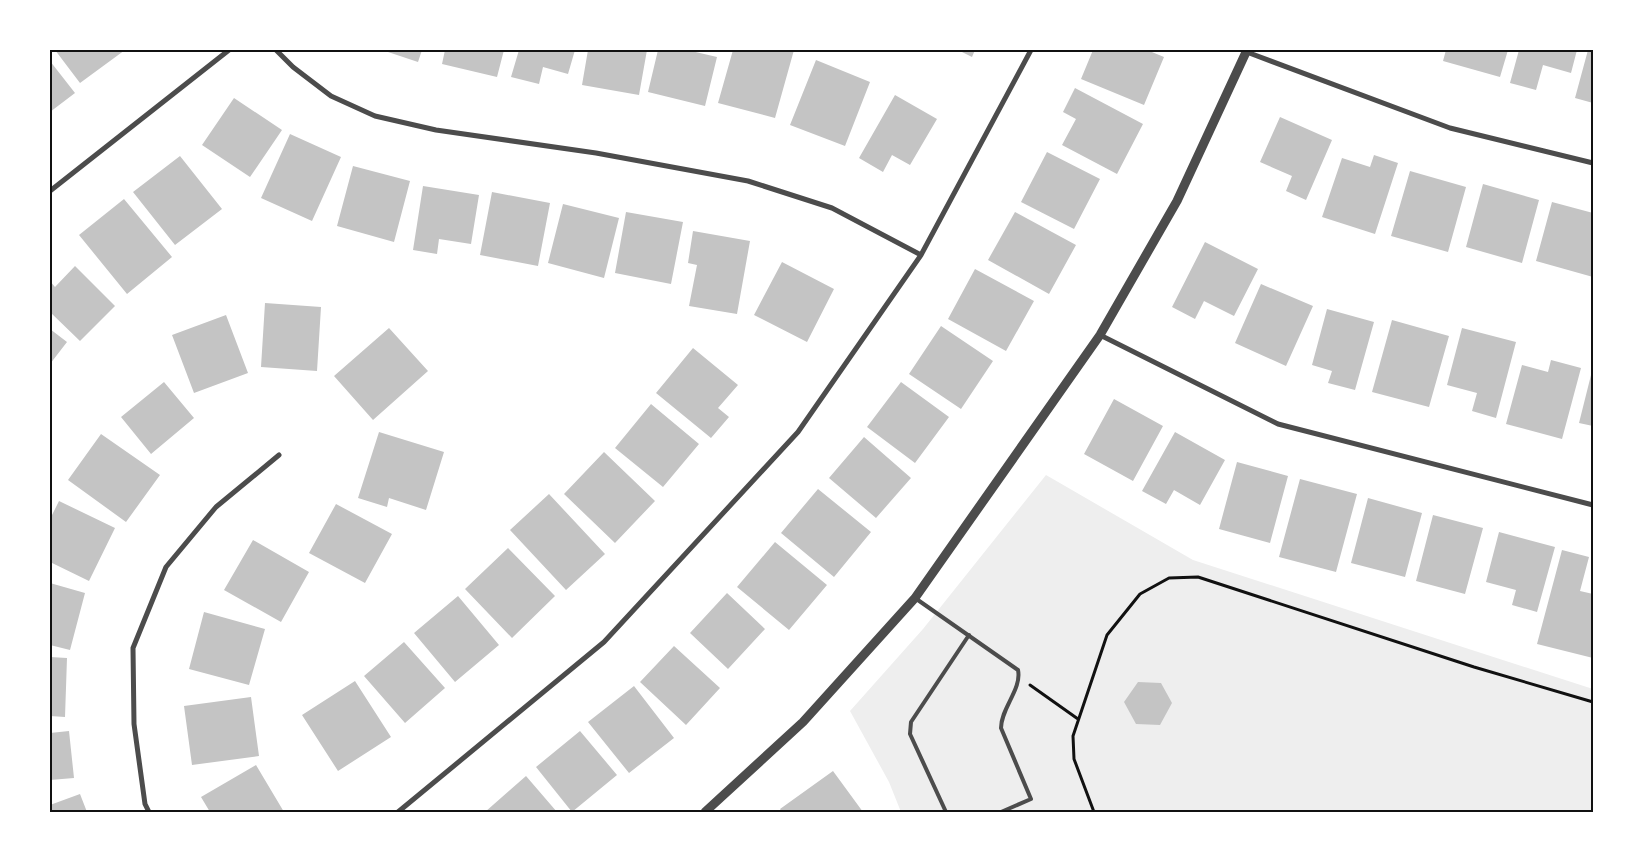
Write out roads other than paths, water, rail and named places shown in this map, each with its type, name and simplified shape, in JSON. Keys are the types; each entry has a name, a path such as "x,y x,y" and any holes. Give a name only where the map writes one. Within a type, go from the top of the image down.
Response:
{"street":[{"path":"50,191 229,50"},
{"path":"276,50 331,96 375,116 436,130 596,153 748,180 832,208 921,255"},
{"path":"398,812 604,642 798,432 921,255 1031,50"},
{"path":"705,812 803,722 915,598 1100,335 1177,202 1245,51 1450,128 1593,163"},
{"path":"1100,335 1278,424 1593,505"},
{"path":"150,812 145,804 134,724 134,648 166,567 216,507 279,455"}],"lane":[{"path":"915,598 1018,670 1020,678 1001,718 1002,728 1031,798 1001,812"},
{"path":"946,812 910,734 911,722 969,635"}]}
